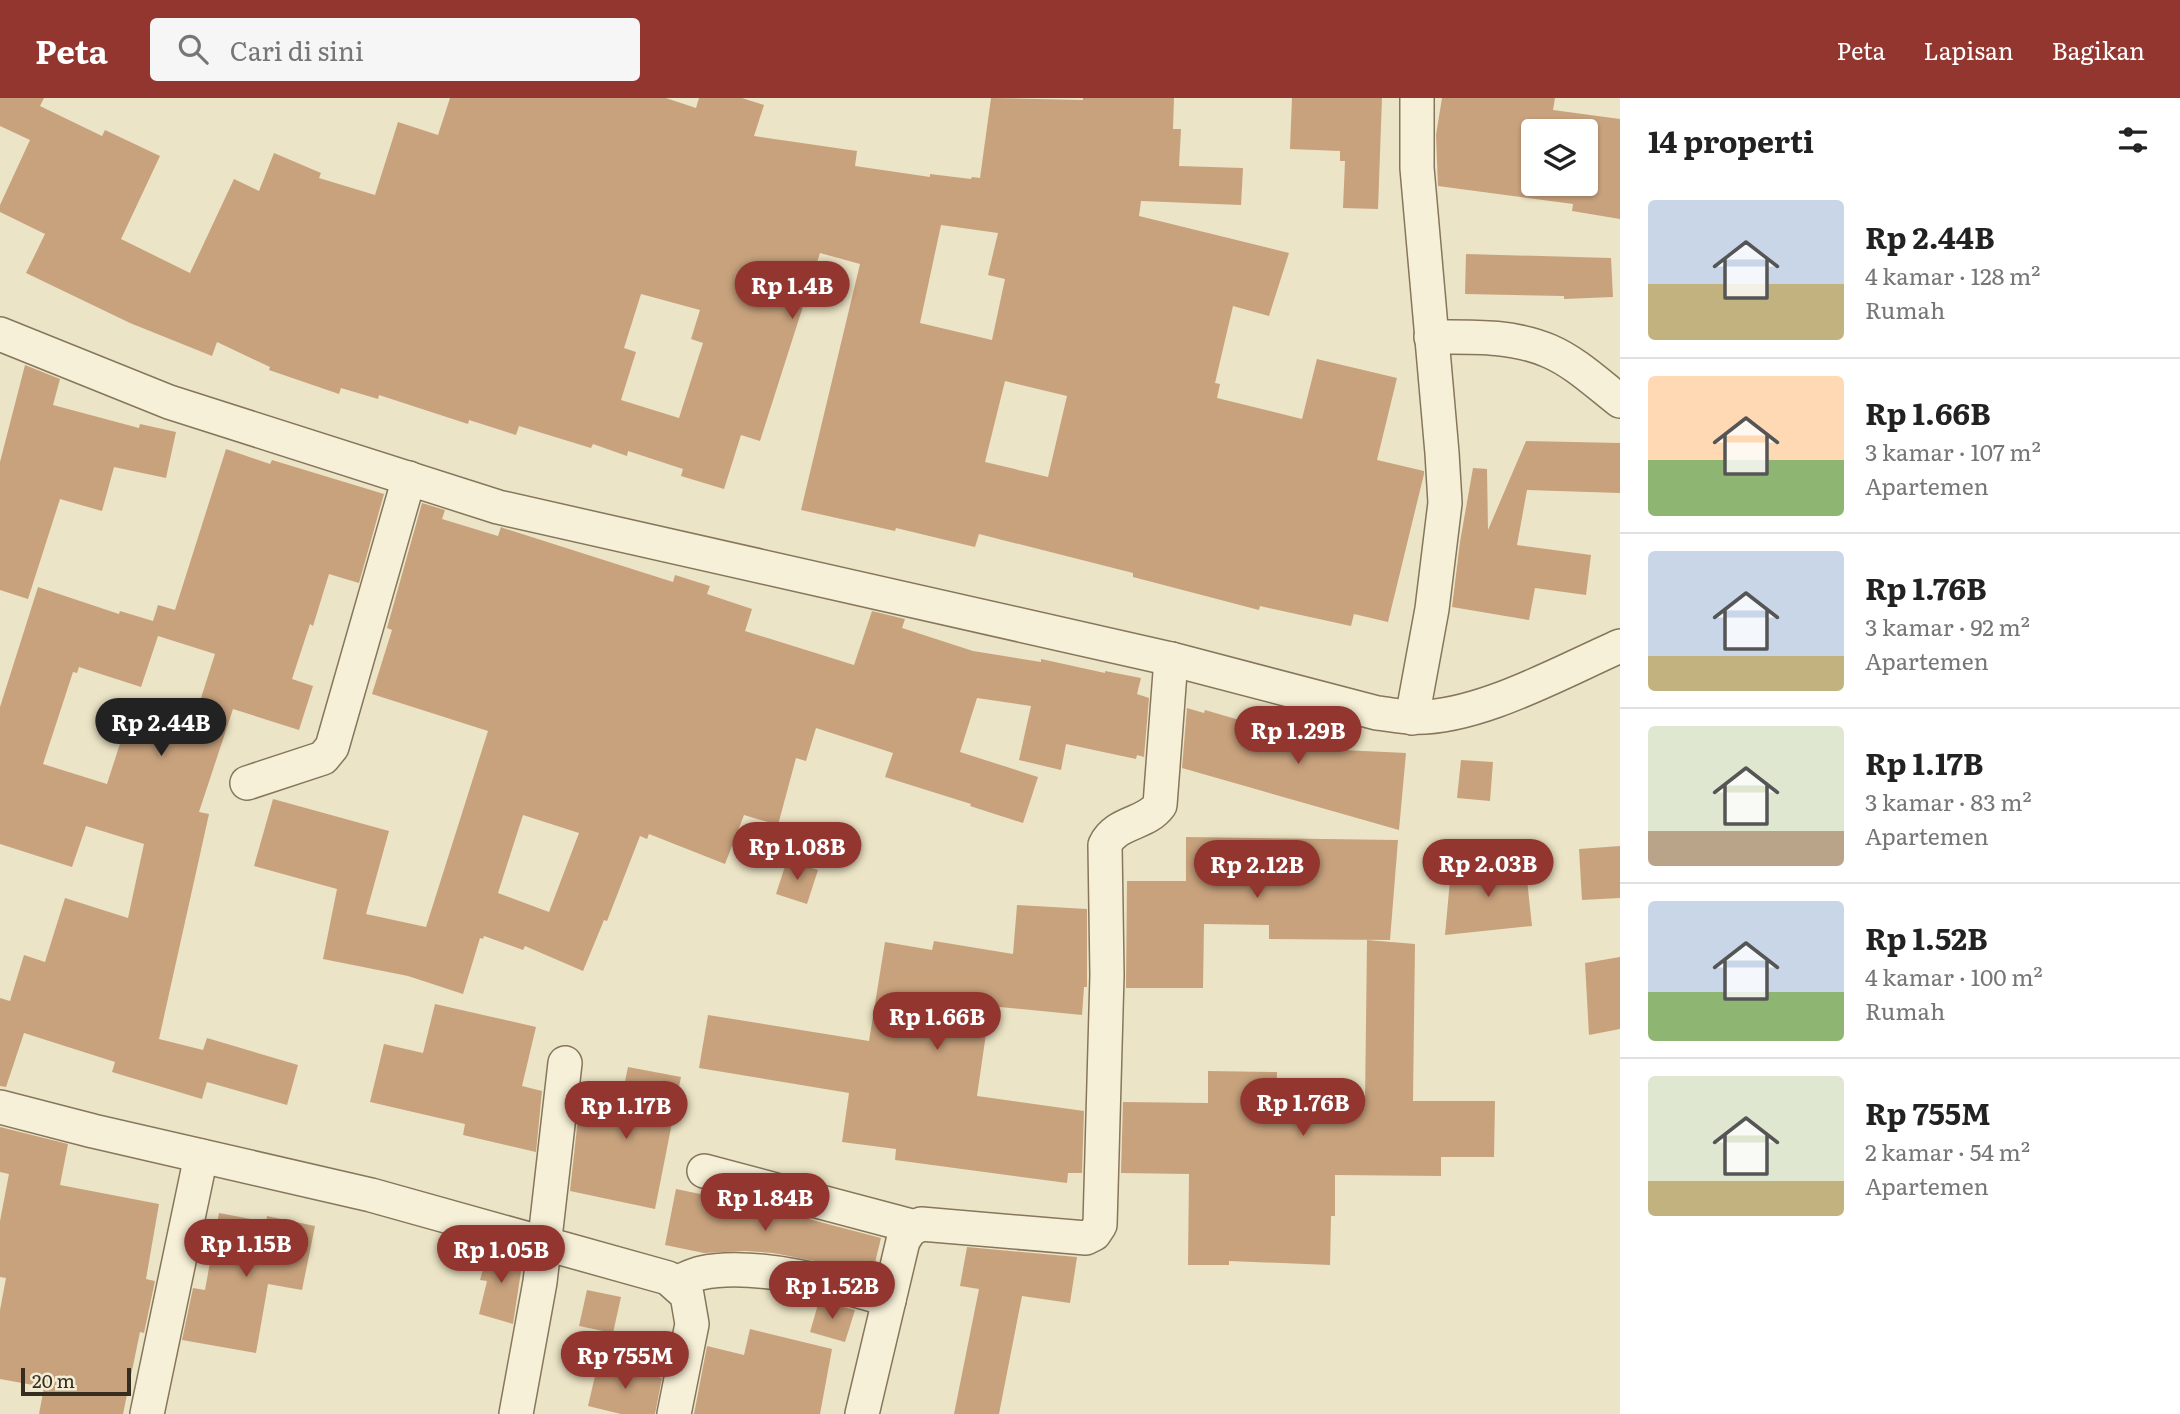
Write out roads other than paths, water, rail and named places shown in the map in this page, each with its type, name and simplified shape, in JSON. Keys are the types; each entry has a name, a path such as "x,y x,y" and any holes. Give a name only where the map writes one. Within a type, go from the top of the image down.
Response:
{"street":[{"path":"1412,718 1432,609 1445,503 1417,168 1417,98"},
{"path":"0,334 169,402 498,507 1171,659 1377,713 1412,718 1470,710 1620,646"},
{"path":"1431,337 1489,337 1548,351 1570,363 1620,401"},
{"path":"247,783 323,758 332,747 409,478"},
{"path":"862,1414 903,1241 915,1227 921,1224 1086,1238 1100,1225 1107,975 1105,845 1113,832 1153,813 1160,805 1171,659"},
{"path":"516,1414 544,1243 565,1063"},
{"path":"1,1110 371,1195 668,1278 687,1295 692,1324 674,1414"},
{"path":"147,1414 201,1156"},
{"path":"704,1171 915,1227"},
{"path":"675,1283 701,1273 737,1269 829,1282 888,1300"}]}
